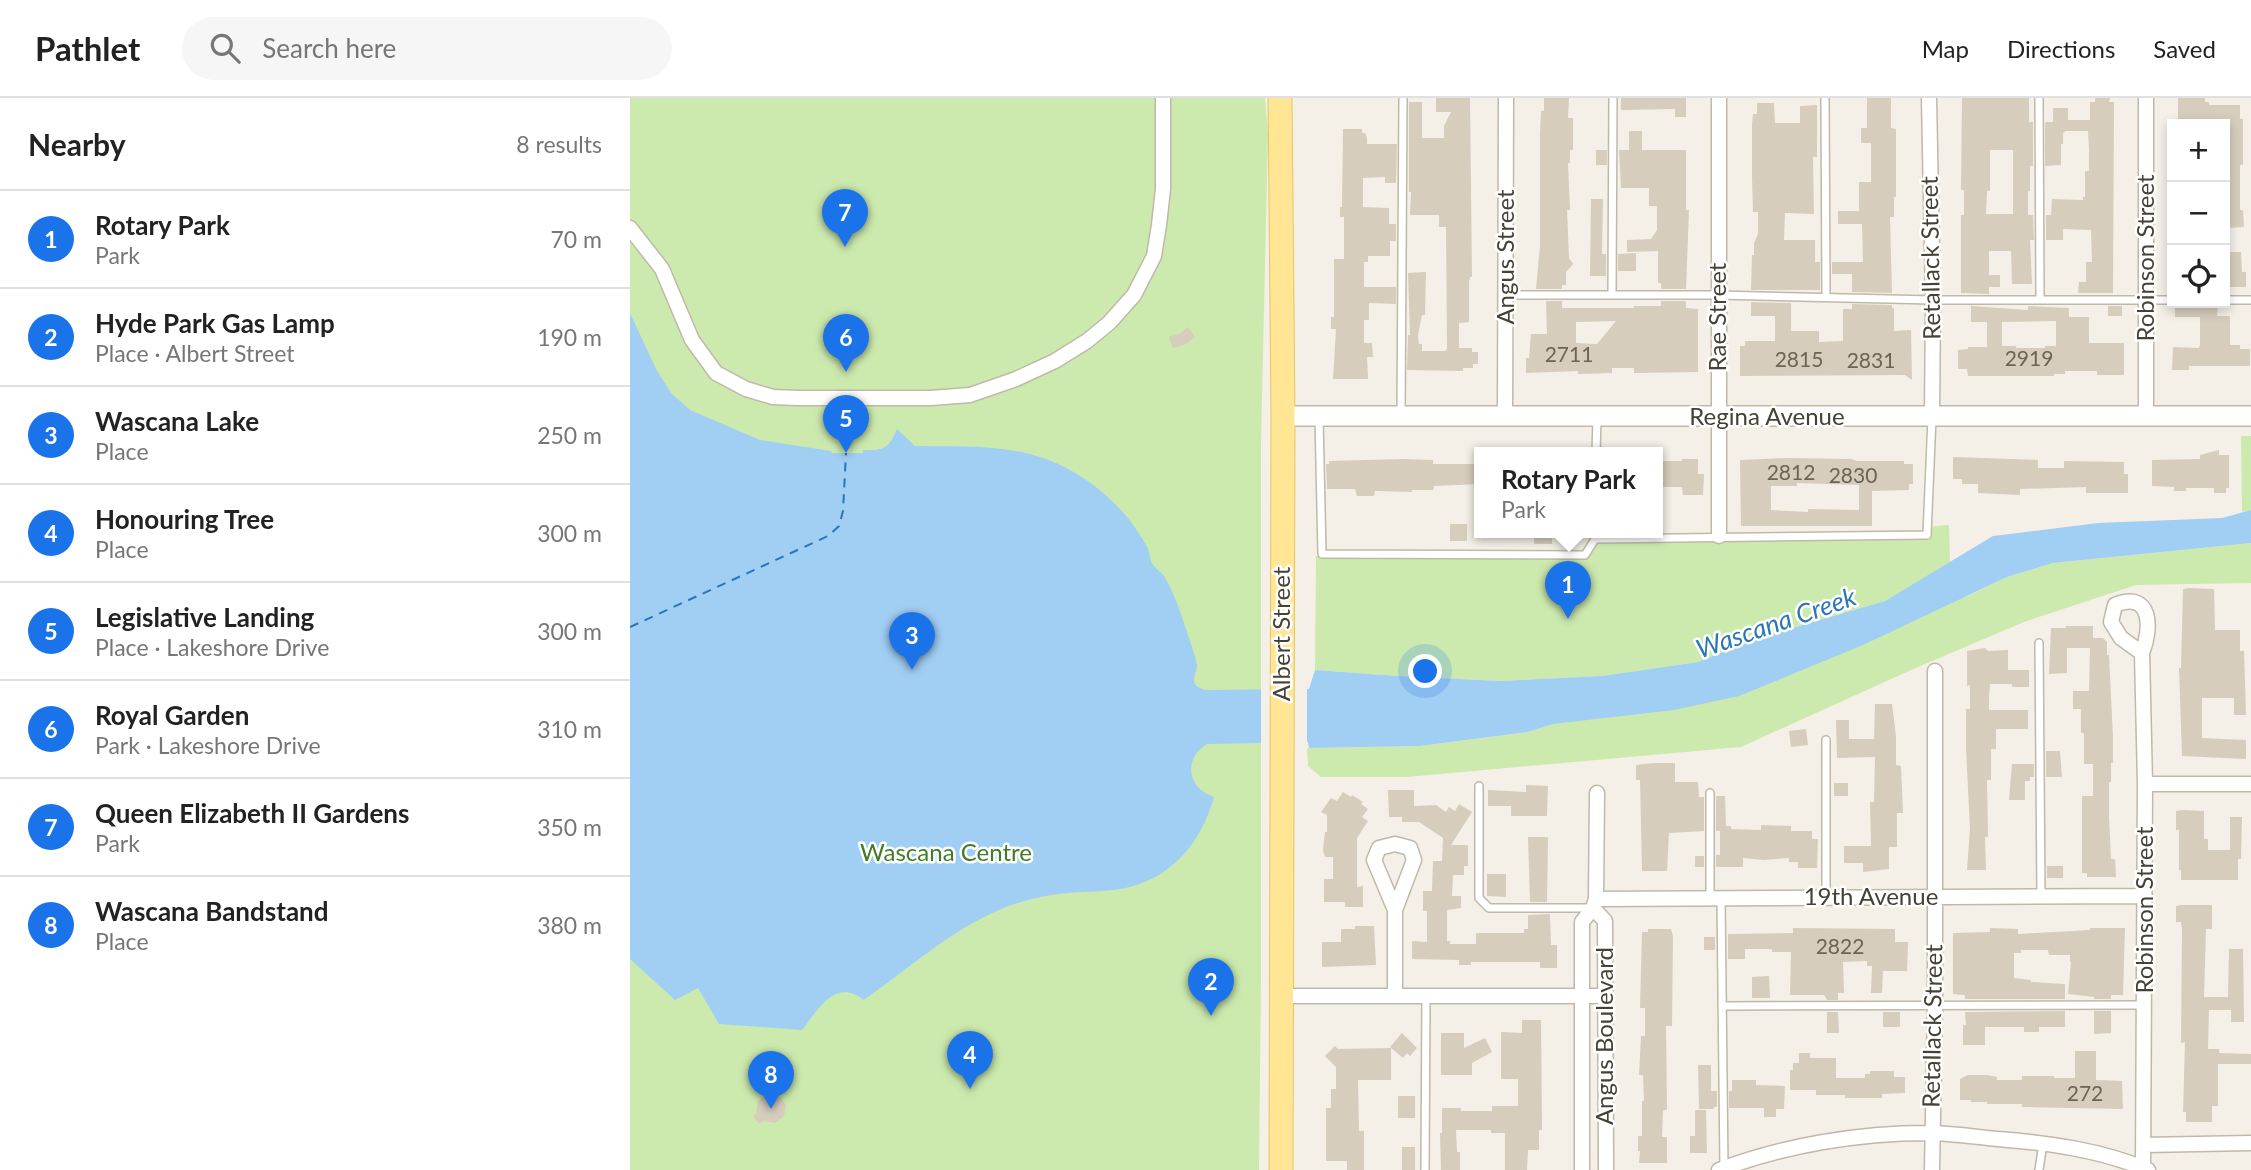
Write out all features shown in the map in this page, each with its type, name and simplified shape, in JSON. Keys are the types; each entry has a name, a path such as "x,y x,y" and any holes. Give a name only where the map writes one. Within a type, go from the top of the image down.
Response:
{"main road":[{"name":"Albert Street","path":"1280,98 1283,416 1281,1170"}],"street":[{"path":"630,228 662,268 692,340 716,373 746,389 773,397 810,398 931,398 970,395 1016,379 1055,361 1109,323 1134,295 1154,256 1159,225 1163,189 1163,98"},
{"name":"Angus Street","path":"1505,416 1506,98"},
{"name":"Rae Street","path":"1719,98 1719,536"},
{"name":"Retallack Street","path":"1929,98 1933,300 1932,418"},
{"name":"Robinson Street","path":"2146,98 2146,417"},
{"name":"Regina Avenue","path":"1283,416 2251,416"},
{"name":"Robinson Street","path":"2142,653 2145,784 2143,1145 2146,1169"},
{"name":"Retallack Street","path":"1932,1170 1935,671"},
{"path":"2145,784 2251,785"},
{"name":"Angus Boulevard","path":"1581,1170 1582,922 1594,903 1597,793"},
{"name":"19th Avenue","path":"1594,903 1716,898 2145,896"},
{"name":"Angus Boulevard","path":"1594,903 1605,921 1606,1170"},
{"path":"1395,911 1395,996"},
{"path":"1281,988 1395,996 1605,996"},
{"path":"1722,1169 1775,1153 1832,1141 1932,1133 2043,1142 2091,1152 2146,1169"},
{"path":"2143,1145 2251,1143"}],"lane":[{"path":"1401,416 1403,98"},
{"path":"1612,295 1613,98"},
{"path":"1825,98 1826,298"},
{"path":"2039,98 2040,299"},
{"path":"1506,295 2167,300"},
{"path":"2230,300 2251,300"},
{"path":"1320,416 1322,554 1585,555 1594,538"},
{"path":"1596,447 1597,417"},
{"path":"1663,536 1927,535 1932,418"},
{"path":"2039,643 2041,896"},
{"path":"1826,740 1826,898"},
{"path":"1479,786 1479,898 1489,908 1594,903"},
{"path":"1710,793 1721,1006 1722,1169"},
{"path":"1425,1170 1426,996"},
{"path":"1721,1006 2145,1004"},
{"path":"2039,1170 2043,1142"}],"green space":[{"name":"Wascana Centre","path":"630,98 1265,98 1268,133 1261,443 1259,1170 630,1170"},
{"path":"2241,436 2251,436 2251,510 2242,512"},
{"path":"1949,525 1950,563 1885,601 1758,638 1698,662 1602,676 1500,681 1315,670 1316,556 1579,558 1599,543 1904,540 1935,526"},
{"path":"2251,543 2251,583 2136,585 2024,622 1741,747 1407,777 1321,777 1308,766 1307,748 1420,746 1527,732 1970,595 2007,577 2053,563"}],"water":[{"path":"630,313 656,369 671,393 690,410 760,440 832,453 863,453 863,450 885,447 897,429 915,446 1011,450 1048,460 1078,475 1101,491 1131,521 1139,533 1153,565 1168,582 1180,613 1197,663 1194,680 1196,686 1206,690 1309,689 1315,670 1500,681 1602,676 1698,662 1758,638 1885,601 1993,536 2098,523 2222,518 2251,510 2251,543 2053,563 2007,577 1863,645 1739,696 1674,710 1553,724 1528,732 1420,746 1309,748 1308,742 1207,744 1194,757 1191,773 1198,787 1214,797 1208,814 1201,830 1181,857 1154,877 1121,889 1051,895 1001,909 947,939 864,1000 854,994 836,994 821,1006 802,1030 719,1024 698,988 675,1000 630,959"}],"pier":[{"path":"1307,684 1307,750 1306,746 1261,746 1261,686"}],"building":[{"path":"1436,98 1470,98 1472,277 1469,282 1469,322 1459,323 1459,348 1472,348 1472,352 1478,352 1478,364 1473,364 1473,368 1463,368 1463,371 1407,370 1410,335 1408,273 1426,272 1425,315 1422,315 1418,335 1422,351 1447,349 1446,227 1439,227 1439,215 1410,215 1409,102 1422,102 1422,138 1444,138 1444,126 1451,112 1436,112"},
{"path":"1544,98 1569,98 1568,118 1573,118 1573,150 1570,150 1568,163 1570,210 1567,210 1569,258 1573,264 1566,272 1566,285 1562,285 1562,289 1536,289 1540,246 1541,111 1544,111"},
{"path":"1621,98 1686,98 1686,117 1675,117 1675,109 1621,110"},
{"path":"1867,98 1891,98 1891,128 1896,129 1896,197 1894,217 1890,217 1892,293 1852,292 1852,274 1832,274 1832,262 1863,262 1862,224 1838,224 1838,211 1859,211 1859,182 1871,182 1871,143 1861,143 1861,128 1867,128"},
{"path":"1962,98 2029,98 2029,122 2033,122 2033,166 2030,166 2028,191 2028,215 2033,215 2034,240 2030,240 2032,284 2012,284 2011,251 1989,251 1989,275 2000,275 2000,287 1989,287 1989,294 1961,293 1961,215 1964,215 1964,190 1961,190","holes":["1990,150 2013,150 2013,214 1986,214 1987,191 1990,191"]},
{"path":"2095,98 2110,98 2109,102 2114,102 2113,293 2078,293 2079,282 2086,282 2086,262 2092,262 2091,230 2063,229 2063,240 2046,240 2046,215 2051,215 2052,199 2083,200 2085,197 2085,171 2089,171 2089,149 2088,131 2066,131 2061,144 2061,165 2045,166 2045,122 2053,122 2053,108 2068,108 2068,120 2090,120 2090,102 2095,102"},
{"path":"2178,98 2205,98 2209,105 2240,105 2240,119 2243,119 2243,165 2240,165 2240,210 2243,210 2244,227 2230,228 2230,119 2178,119"},
{"path":"1757,103 1774,103 1775,123 1800,123 1800,106 1817,105 1817,157 1813,157 1814,214 1785,213 1784,240 1815,240 1815,262 1820,262 1820,290 1751,290 1752,255 1758,234 1758,212 1753,212 1752,177 1752,124 1753,114 1757,114"},
{"path":"1343,129 1362,129 1367,144 1397,144 1396,183 1385,183 1385,177 1363,178 1363,207 1389,208 1389,224 1396,224 1396,241 1390,241 1390,256 1368,256 1368,262 1364,262 1364,287 1396,287 1396,304 1369,303 1369,320 1364,320 1364,343 1372,343 1373,357 1367,357 1368,379 1333,379 1336,329 1331,329 1331,317 1334,317 1334,259 1344,259 1344,217 1340,217"},
{"path":"1629,131 1642,131 1642,150 1686,150 1686,210 1689,210 1686,289 1661,289 1661,283 1658,283 1658,251 1627,252 1627,240 1651,239 1657,230 1657,206 1649,206 1649,188 1621,188 1619,150 1629,150"},
{"path":"1596,150 1607,150 1607,165 1596,165"},
{"path":"1591,199 1603,199 1602,254 1606,254 1606,276 1590,276"},
{"path":"2230,252 2241,252 2242,272 2246,272 2246,287 2230,287"},
{"path":"1636,253 1636,271 1618,271 1618,254"},
{"path":"1546,301 1562,301 1562,308 1634,308 1661,306 1661,301 1686,301 1686,308 1698,309 1698,372 1634,373 1634,368 1612,368 1612,373 1526,373 1531,334 1547,334","holes":["1616,321 1597,344 1576,343 1576,322"]},
{"path":"1751,302 1791,303 1791,331 1819,331 1819,342 1843,341 1843,309 1852,309 1852,304 1892,305 1894,331 1911,330 1912,380 1905,375 1740,376 1740,346 1745,346 1745,341 1775,341 1775,316 1751,316"},
{"path":"1971,306 2028,310 2028,306 2069,308 2069,317 2089,317 2089,343 2124,343 2124,375 2097,375 2097,371 2065,371 2065,374 2054,376 1968,376 1967,369 1958,369 1958,350 1987,347 1987,322 1971,322","holes":["2056,321 2056,346 2002,346 2002,322"]},
{"path":"2108,306 2122,306 2122,316 2108,316"},
{"path":"2175,308 2218,308 2217,316 2230,316 2230,345 2250,349 2250,366 2189,366 2189,370 2172,370 2173,347 2199,348 2200,345 2200,317 2175,317"},
{"path":"1188,327 1195,337 1186,344 1173,348 1169,337"},
{"path":"2219,450 2219,455 2229,455 2229,488 2226,488 2226,493 2214,493 2214,488 2174,491 2174,487 2152,486 2152,460 2200,459 2200,455"},
{"path":"1953,457 2038,460 2038,468 2064,468 2064,461 2124,462 2124,474 2128,474 2128,493 2086,493 2086,487 2020,489 2020,495 1978,493 1978,484 1962,484 1962,479 1953,479"},
{"path":"1787,458 1904,461 1904,464 1913,464 1913,484 1909,484 1909,490 1872,491 1872,526 1741,526 1740,460","holes":["1797,483 1859,485 1859,510 1771,510 1771,486 1797,486"]},
{"path":"1403,459 1433,460 1433,464 1474,464 1474,484 1434,486 1433,490 1412,492 1375,491 1374,496 1357,496 1355,489 1327,489 1326,464 1329,464 1329,461"},
{"path":"1698,459 1698,474 1704,474 1703,495 1683,495 1682,487 1663,487 1663,461"},
{"path":"1450,524 1467,524 1467,541 1450,541"},
{"path":"1534,538 1552,538 1552,544 1534,544"},
{"path":"2183,589 2214,589 2215,630 2240,630 2240,651 2244,651 2246,715 2234,715 2234,698 2202,698 2202,738 2246,740 2246,759 2182,756 2179,668"},
{"path":"2093,626 2093,638 2103,638 2107,642 2113,737 2109,816 2111,859 2115,859 2116,877 2087,877 2087,873 2082,873 2082,796 2093,796 2093,764 2084,764 2081,709 2073,709 2073,691 2089,691 2090,648 2067,648 2067,673 2049,674 2051,628"},
{"path":"1985,648 1988,651 2008,650 2008,670 2029,670 2029,687 1990,684 1989,695 1989,710 2028,710 2028,729 1996,729 1996,749 1991,749 1991,780 1987,780 1986,870 1967,870 1970,829 1966,709 1970,709 1970,685 1967,686 1967,651"},
{"path":"1875,704 1892,704 1896,765 1901,766 1903,813 1897,813 1897,847 1889,847 1889,869 1863,872 1863,863 1844,863 1844,846 1871,846 1870,802 1874,802 1875,757 1837,758 1836,720 1849,720 1849,739 1874,739"},
{"path":"1806,729 1808,745 1791,747 1789,731"},
{"path":"2046,751 2060,751 2062,777 2046,777"},
{"path":"1675,763 1675,782 1698,782 1699,797 1704,797 1704,831 1669,833 1667,871 1642,871 1640,780 1636,780 1636,765"},
{"path":"2012,764 2034,764 2034,777 2025,781 2025,800 2009,800"},
{"path":"1834,783 1848,783 1848,796 1834,796"},
{"path":"1526,785 1548,786 1547,816 1511,816 1511,806 1488,806 1488,790 1526,792"},
{"path":"1388,790 1414,790 1414,806 1436,805 1446,812 1449,807 1455,811 1459,804 1472,812 1451,845 1468,845 1468,866 1464,866 1464,875 1453,875 1452,896 1461,896 1461,908 1447,910 1447,941 1450,941 1450,944 1476,944 1476,933 1524,933 1524,929 1528,929 1528,915 1550,914 1551,945 1557,945 1557,968 1540,968 1540,962 1471,962 1471,965 1459,965 1459,960 1412,959 1412,941 1427,942 1427,911 1423,911 1423,891 1432,891 1433,861 1442,861 1443,838 1419,822 1402,822 1402,817 1389,817"},
{"path":"1343,792 1363,802 1361,804 1368,809 1362,817 1368,821 1357,838 1357,887 1363,886 1363,907 1345,907 1345,902 1324,902 1324,879 1333,879 1333,857 1325,857 1323,850 1327,815 1321,812 1331,798 1337,801"},
{"path":"1716,796 1725,796 1726,826 1731,826 1731,829 1761,830 1761,825 1791,826 1791,831 1812,831 1812,839 1818,839 1817,868 1798,868 1798,862 1789,862 1789,858 1743,858 1743,867 1716,867 1716,855 1720,855 1720,831 1716,831"},
{"path":"2176,811 2204,811 2204,839 2208,839 2208,850 2230,850 2230,817 2242,817 2238,880 2181,880"},
{"path":"1528,837 1548,837 1547,902 1530,902"},
{"path":"1695,856 1704,856 1704,867 1695,867"},
{"path":"2047,866 2063,866 2063,878 2047,878"},
{"path":"1487,874 1506,874 1506,897 1487,896"},
{"path":"2212,905 2212,929 2206,929 2204,997 2228,997 2229,949 2243,949 2244,1022 2231,1022 2231,1010 2209,1010 2208,1049 2219,1049 2219,1053 2251,1054 2251,1064 2218,1064 2218,1106 2212,1106 2212,1122 2186,1122 2186,1112 2183,1112 2185,1042 2181,1043 2182,929 2181,922 2176,922 2176,906"},
{"path":"1355,926 1374,926 1376,965 1322,967 1322,942 1341,942 1341,929 1355,929"},
{"path":"1793,928 1895,929 1895,942 1908,942 1907,971 1883,971 1882,993 1871,993 1872,966 1867,966 1867,961 1843,962 1844,993 1838,993 1838,1000 1827,1000 1824,995 1790,995 1791,952 1745,949 1745,959 1728,959 1728,934 1793,933"},
{"path":"1990,928 2018,929 2018,934 2125,928 2123,995 2111,995 2111,999 2094,999 2068,994 2070,955 2049,955 2048,950 2021,950 2021,953 2014,953 2014,978 2065,984 2065,999 1965,999 1965,995 1953,994 1953,933 1990,932"},
{"path":"1648,929 1671,929 1673,936 1672,1026 1666,1026 1667,1110 1663,1110 1662,1137 1667,1137 1667,1163 1639,1163 1638,1151 1638,1136 1642,1136 1644,1101 1643,1075 1639,1075 1641,1036 1645,1036 1645,1008 1640,1008 1642,932 1648,932"},
{"path":"1704,937 1715,937 1715,950 1704,950"},
{"path":"1769,976 1770,998 1752,998 1752,977"},
{"path":"2065,1011 2065,1027 2039,1027 2039,1032 2024,1032 2024,1027 1985,1027 1985,1045 1963,1045 1965,1012"},
{"path":"2094,1011 2111,1011 2111,1033 2094,1034"},
{"path":"1827,1012 1838,1012 1839,1033 1827,1033"},
{"path":"1883,1012 1900,1012 1900,1027 1883,1027"},
{"path":"1522,1020 1541,1020 1542,1130 1539,1130 1539,1150 1528,1150 1527,1170 1505,1170 1505,1133 1491,1133 1491,1130 1456,1130 1460,1170 1441,1170 1442,1108 1492,1111 1492,1106 1518,1106 1518,1079 1501,1079 1501,1032 1522,1033"},
{"path":"1402,1033 1417,1048 1410,1056 1407,1053 1403,1058 1390,1047"},
{"path":"1441,1033 1464,1033 1464,1048 1485,1038 1492,1052 1472,1063 1472,1075 1441,1075"},
{"path":"1335,1046 1338,1049 1391,1048 1391,1080 1358,1080 1359,1131 1364,1131 1364,1170 1347,1170 1347,1161 1326,1161 1326,1108 1331,1108 1331,1089 1336,1089 1336,1067 1325,1056"},
{"path":"2075,1051 2096,1051 2096,1080 2122,1081 2123,1109 2022,1107 2022,1104 1987,1104 1960,1100 1960,1079 1968,1075 1987,1075 1997,1077 1997,1080 2022,1080 2022,1076 2075,1078"},
{"path":"1799,1053 1810,1053 1810,1058 1836,1058 1836,1078 1865,1078 1865,1074 1870,1074 1870,1071 1894,1071 1894,1077 1905,1077 1905,1093 1882,1094 1882,1098 1845,1098 1845,1095 1816,1095 1816,1090 1790,1090 1790,1070 1793,1070 1793,1063 1799,1063"},
{"path":"1698,1065 1711,1065 1711,1091 1717,1091 1717,1107 1714,1109 1699,1109"},
{"path":"1732,1080 1756,1080 1756,1085 1785,1086 1784,1109 1776,1109 1776,1117 1764,1117 1764,1108 1729,1108"},
{"path":"767,1094 779,1096 786,1105 784,1116 775,1123 763,1121 759,1124 753,1116 758,1101"},
{"path":"1398,1096 1415,1096 1415,1118 1398,1118"},
{"path":"1695,1110 1706,1110 1707,1153 1690,1153 1690,1136 1695,1136"},
{"path":"1402,1147 1415,1147 1415,1170 1402,1170"}],"ferry route":[{"path":"630,627 828,536 839,526 843,511 846,453"}],"place":[{"name":"Queen Elizabeth II Gardens","path":"845,247"},
{"name":"Royal Garden","path":"846,372"},
{"name":"Legislative Landing","path":"846,453"},
{"name":"Rotary Park","path":"1568,619"},
{"name":"Wascana Lake","path":"912,670"},
{"name":"Hyde Park Gas Lamp","path":"1211,1016"},
{"name":"Honouring Tree","path":"970,1089"},
{"name":"Wascana Bandstand","path":"771,1109"}],"water label":[{"name":"Wascana Creek","path":"1776,623"}]}
